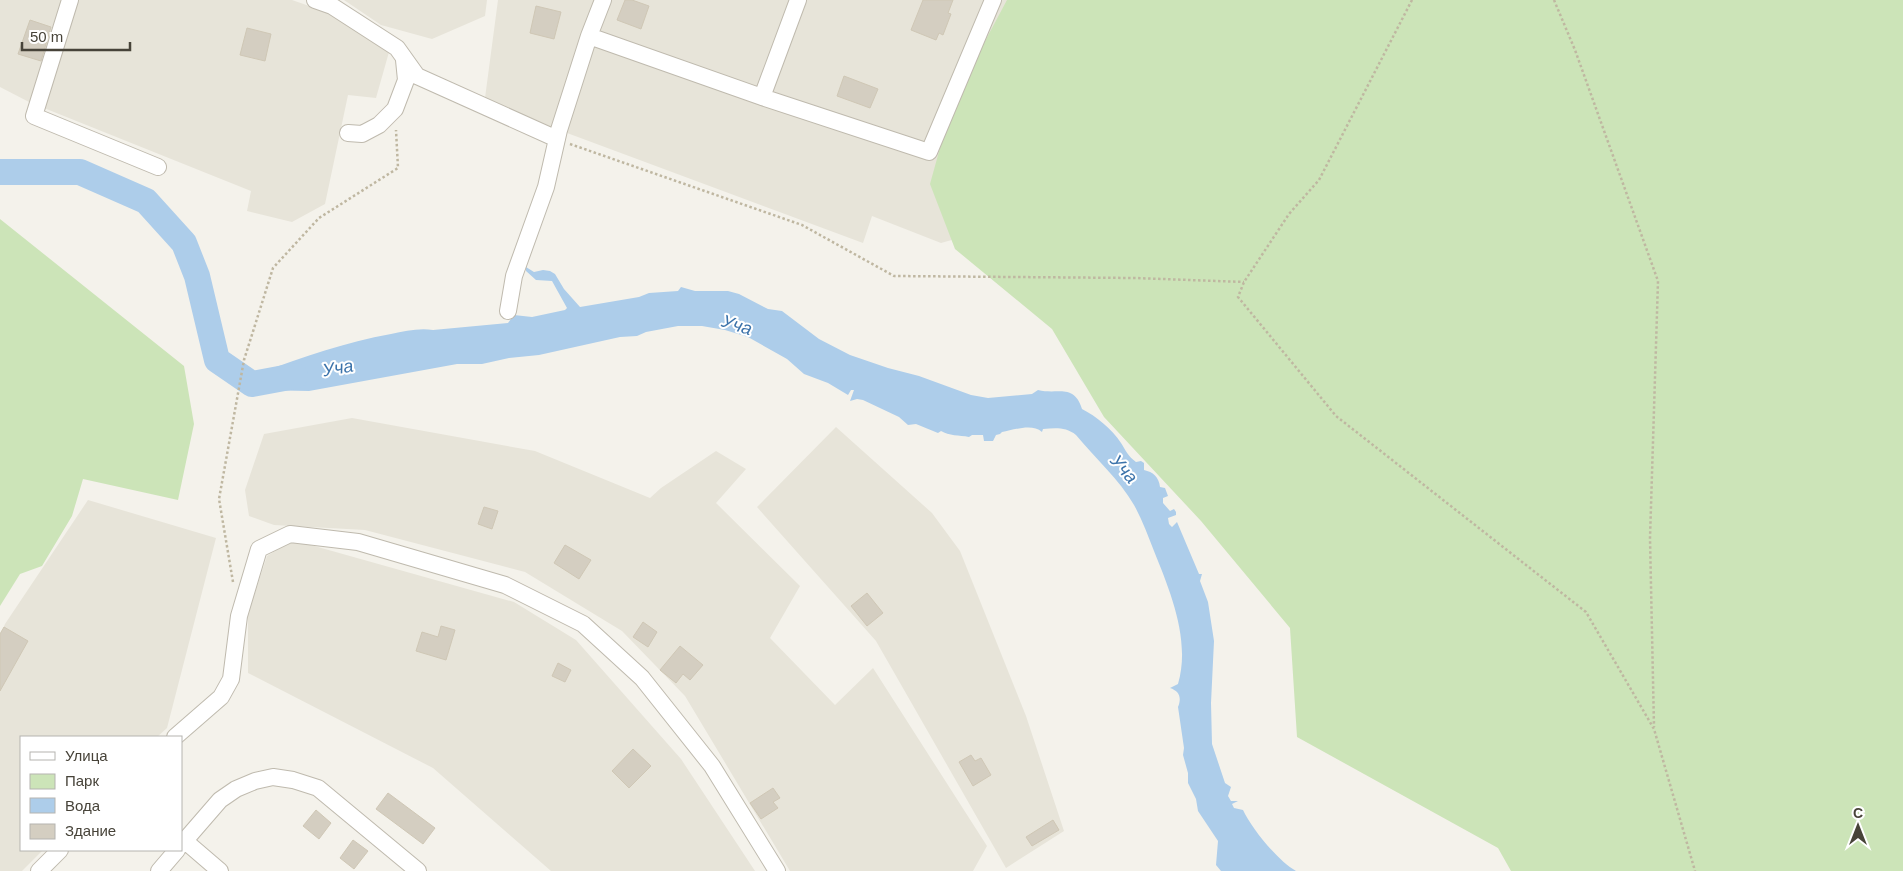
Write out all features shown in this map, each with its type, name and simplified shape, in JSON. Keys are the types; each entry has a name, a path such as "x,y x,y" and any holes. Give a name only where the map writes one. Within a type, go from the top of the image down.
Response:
{"street":[{"path":"70,0 34,116 158,167"},
{"path":"315,0 332,6 397,48 417,76 556,139"},
{"path":"508,311 514,276 546,187 556,139 589,36 603,0"},
{"path":"762,97 798,0"},
{"path":"589,36 762,97 929,152 993,0"},
{"path":"348,133 362,134 379,126 395,109 406,80 404,60"},
{"path":"176,736 221,697 231,679 239,616 258,548 290,534 358,542 505,584 583,624 642,678 712,766 777,871"},
{"path":"182,844 220,800 236,789 255,781 273,777 293,780 318,788 418,871"},
{"path":"182,846 220,871"},
{"path":"40,871 59,851"},
{"path":"159,871 176,851"}],"path":[{"path":"1412,0 1319,180 1289,214 1244,282 1238,297 1336,416 1586,612 1654,729 1695,871"},
{"path":"1554,0 1575,50 1658,281 1650,538 1654,729"},
{"path":"234,587 219,499 244,360 273,268 319,218 398,168 395,109"},
{"path":"556,139 802,225 894,276 1135,278 1244,282"}],"shaded area":[{"path":"0,0 292,0 338,16 389,52 376,98 348,95 325,204 292,222 247,211 251,191 29,102 0,87"},
{"path":"344,0 487,0 485,16 432,39 381,25"},
{"path":"498,0 1387,0 1012,223 941,243 872,216 863,243 559,130 485,98"},
{"path":"352,418 535,451 650,498 661,488 716,451 746,469 716,503 800,586 770,638 835,705 873,668 987,846 973,871 790,871 685,696 622,631 525,572 365,530 274,525 249,516 245,490 264,434"},
{"path":"836,427 932,513 960,551 1026,716 1064,831 1006,868 876,641 757,507"},
{"path":"88,500 216,538 167,728 158,736 20,736 20,851 42,851 22,871 0,871 0,636 5,624"},
{"path":"293,540 514,602 576,640 681,759 755,871 551,871 433,768 248,673 248,614 267,556"}],"green space":[{"path":"1007,0 1903,0 1903,871 1511,871 1498,848 1297,737 1290,628 1201,521 1104,417 1052,329 955,249 930,184 953,101"},
{"path":"0,219 184,366 194,424 178,500 83,479 72,516 42,566 20,574 0,606"}],"water":[{"path":"526,267 534,272 543,270 555,274 564,289 580,307 639,297 649,293 678,291 681,287 695,291 728,291 739,294 768,309 782,311 819,339 850,355 919,376 971,395 988,398 1032,394 1038,390 1070,393 1074,396 1079,401 1082,409 1093,415 1108,428 1131,458 1136,462 1141,461 1144,463 1144,470 1155,476 1160,487 1165,488 1168,496 1163,498 1163,503 1170,511 1174,509 1176,512 1176,515 1168,518 1169,524 1172,527 1177,522 1199,574 1202,574 1200,581 1208,602 1214,641 1211,703 1212,744 1225,783 1231,787 1228,796 1231,801 1238,801 1232,804 1234,808 1243,810 1266,844 1281,860 1296,871 1221,871 1216,865 1218,841 1198,811 1196,799 1188,783 1178,707 1180,697 1176,691 1170,688 1178,684 1182,650 1177,616 1172,599 1140,516 1128,495 1076,435 1068,431 1052,428 1043,429 1042,432 1038,429 1023,428 1002,432 996,435 993,441 984,441 983,435 972,435 969,437 951,435 941,431 938,433 916,424 908,425 899,417 863,400 850,401 854,390 851,390 848,395 828,383 804,374 787,359 748,337 702,326 678,326 539,355 509,358 482,364 457,364 309,391 259,390 260,373 358,341 412,330 433,330 508,323 514,315 532,317 565,310 567,308 552,281 536,280 526,271"}],"building":[{"path":"625,0 632,0 649,6 641,29 617,20"},
{"path":"923,0 953,0 948,13 951,14 943,35 939,33 936,40 911,30"},
{"path":"536,6 561,12 554,39 530,33"},
{"path":"30,20 51,27 41,61 18,54"},
{"path":"247,28 271,34 265,61 240,55"},
{"path":"844,76 878,89 870,108 837,96"},
{"path":"484,507 498,511 492,529 478,524"},
{"path":"565,545 591,560 579,579 554,563"},
{"path":"867,593 883,613 867,626 851,606"},
{"path":"643,622 657,632 648,647 633,637"},
{"path":"441,626 455,630 446,660 416,651 422,632 438,637"},
{"path":"4,627 28,641 0,691 0,634"},
{"path":"680,646 703,665 690,680 683,674 676,683 660,670"},
{"path":"558,663 571,670 565,682 552,676"},
{"path":"633,749 651,766 629,788 612,771"},
{"path":"971,755 975,761 981,758 991,775 973,786 959,762"},
{"path":"773,788 780,798 773,802 778,808 761,819 750,803"},
{"path":"388,793 435,828 423,844 376,809"},
{"path":"316,810 331,823 319,839 303,826"},
{"path":"1053,820 1059,830 1032,846 1026,837"},
{"path":"353,840 368,851 354,869 340,858"}],"waterway":[{"name":"Уча","path":"0,172 80,172 146,201 184,243 197,276 217,360 252,384 295,376"}]}
